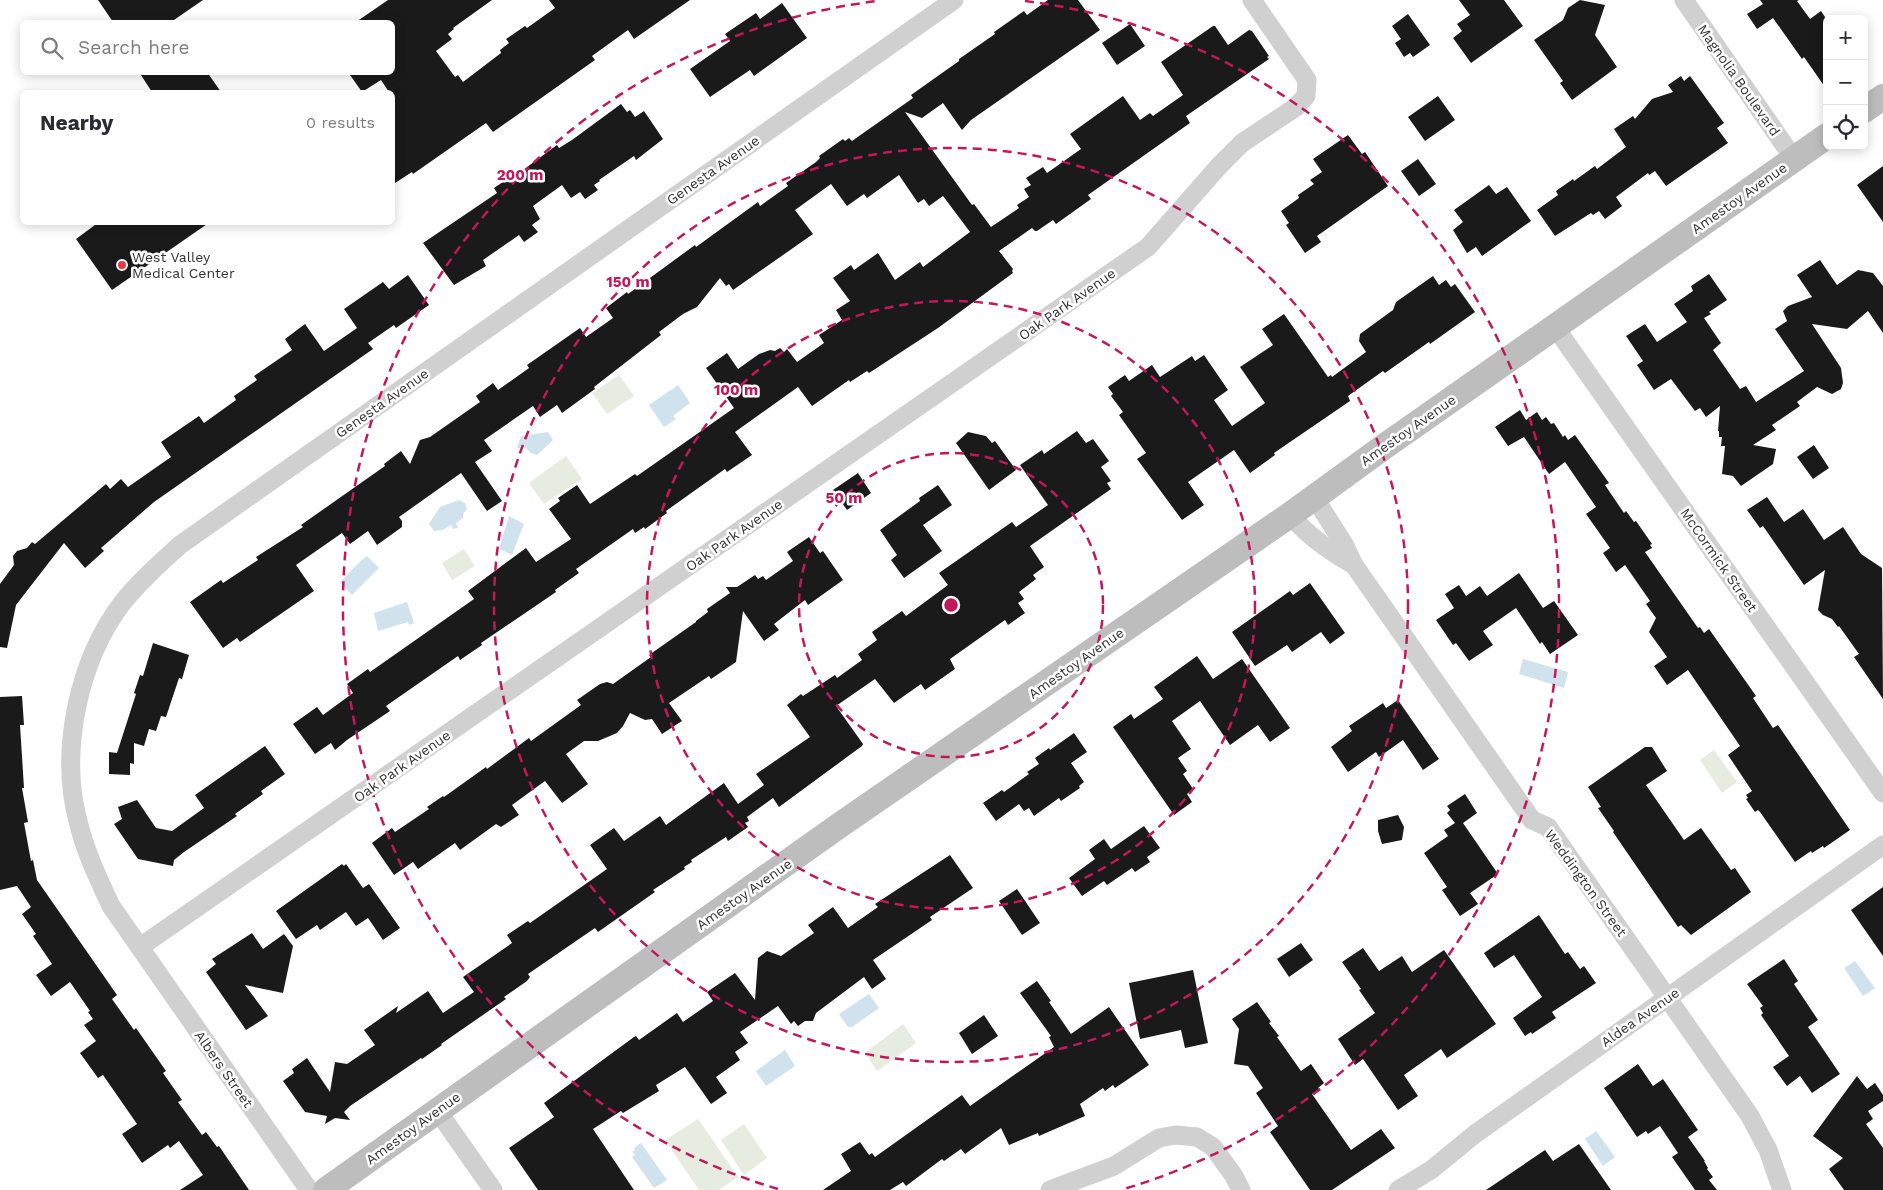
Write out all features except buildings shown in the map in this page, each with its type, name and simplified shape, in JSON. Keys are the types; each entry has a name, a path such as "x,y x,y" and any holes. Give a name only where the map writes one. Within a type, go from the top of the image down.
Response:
{"street":[{"name":"Genesta Avenue","path":"140,947 111,906 94,868 78,821 72,781 73,727 82,680 101,637 123,602 149,573 180,545 954,0"},
{"name":"Oak Park Avenue","path":"140,947 1148,247 1219,166 1242,143 1296,107 1306,96 1307,80 1252,0"},
{"name":"Magnolia Boulevard","path":"1684,0 1794,159"},
{"path":"1868,107 1883,97"},
{"name":"Amestoy Avenue","path":"326,1190 840,825 1290,515 1823,139"},
{"name":"McCormick Street","path":"1555,327 1883,793"},
{"name":"Weddington Street","path":"1314,497 1344,544 1354,565 1532,820 1548,827 1750,1116 1768,1150 1782,1190"},
{"name":"Weddington Street","path":"1290,515 1304,531 1333,553 1354,565"},
{"name":"Aldea Avenue","path":"1398,1190 1431,1170 1475,1134 1883,845"},
{"name":"Albers Street","path":"140,947 309,1190"},
{"path":"438,1110 493,1190"},
{"path":"1050,1190 1114,1166 1159,1138 1176,1135 1197,1137 1213,1147 1234,1176 1241,1190"}],"shaded area":[{"path":"619,375 634,396 607,414 592,393"},
{"path":"566,456 582,479 544,504 529,483"},
{"path":"464,549 475,566 452,580 442,563"},
{"path":"1714,750 1737,782 1722,793 1700,760"},
{"path":"903,1024 916,1043 877,1071 865,1053"},
{"path":"698,1119 738,1177 719,1190 699,1190 665,1140"},
{"path":"744,1124 767,1158 744,1175 721,1140"}],"water":[{"path":"678,385 690,403 673,416 676,419 664,427 649,405"},
{"path":"548,432 553,440 537,455 531,453 526,448 517,448 521,436"},
{"path":"459,500 465,503 467,509 463,514 463,518 456,523 458,528 453,529 451,525 443,530 434,531 429,524 440,507"},
{"path":"509,516 524,524 512,555 499,549"},
{"path":"367,556 379,568 352,595 340,582"},
{"path":"407,602 414,623 409,625 408,622 378,631 374,613"},
{"path":"1523,659 1568,672 1564,688 1519,674"},
{"path":"1855,961 1875,988 1863,996 1844,968"},
{"path":"869,994 879,1008 852,1027 848,1027 839,1014"},
{"path":"785,1050 795,1066 766,1086 756,1071"},
{"path":"1596,1131 1615,1157 1603,1166 1585,1139"},
{"path":"641,1143 667,1180 654,1188 632,1157 635,1155 632,1152 635,1150 634,1148"}],"place":[{"name":"West Valley Medical Center","path":"122,265"}]}
